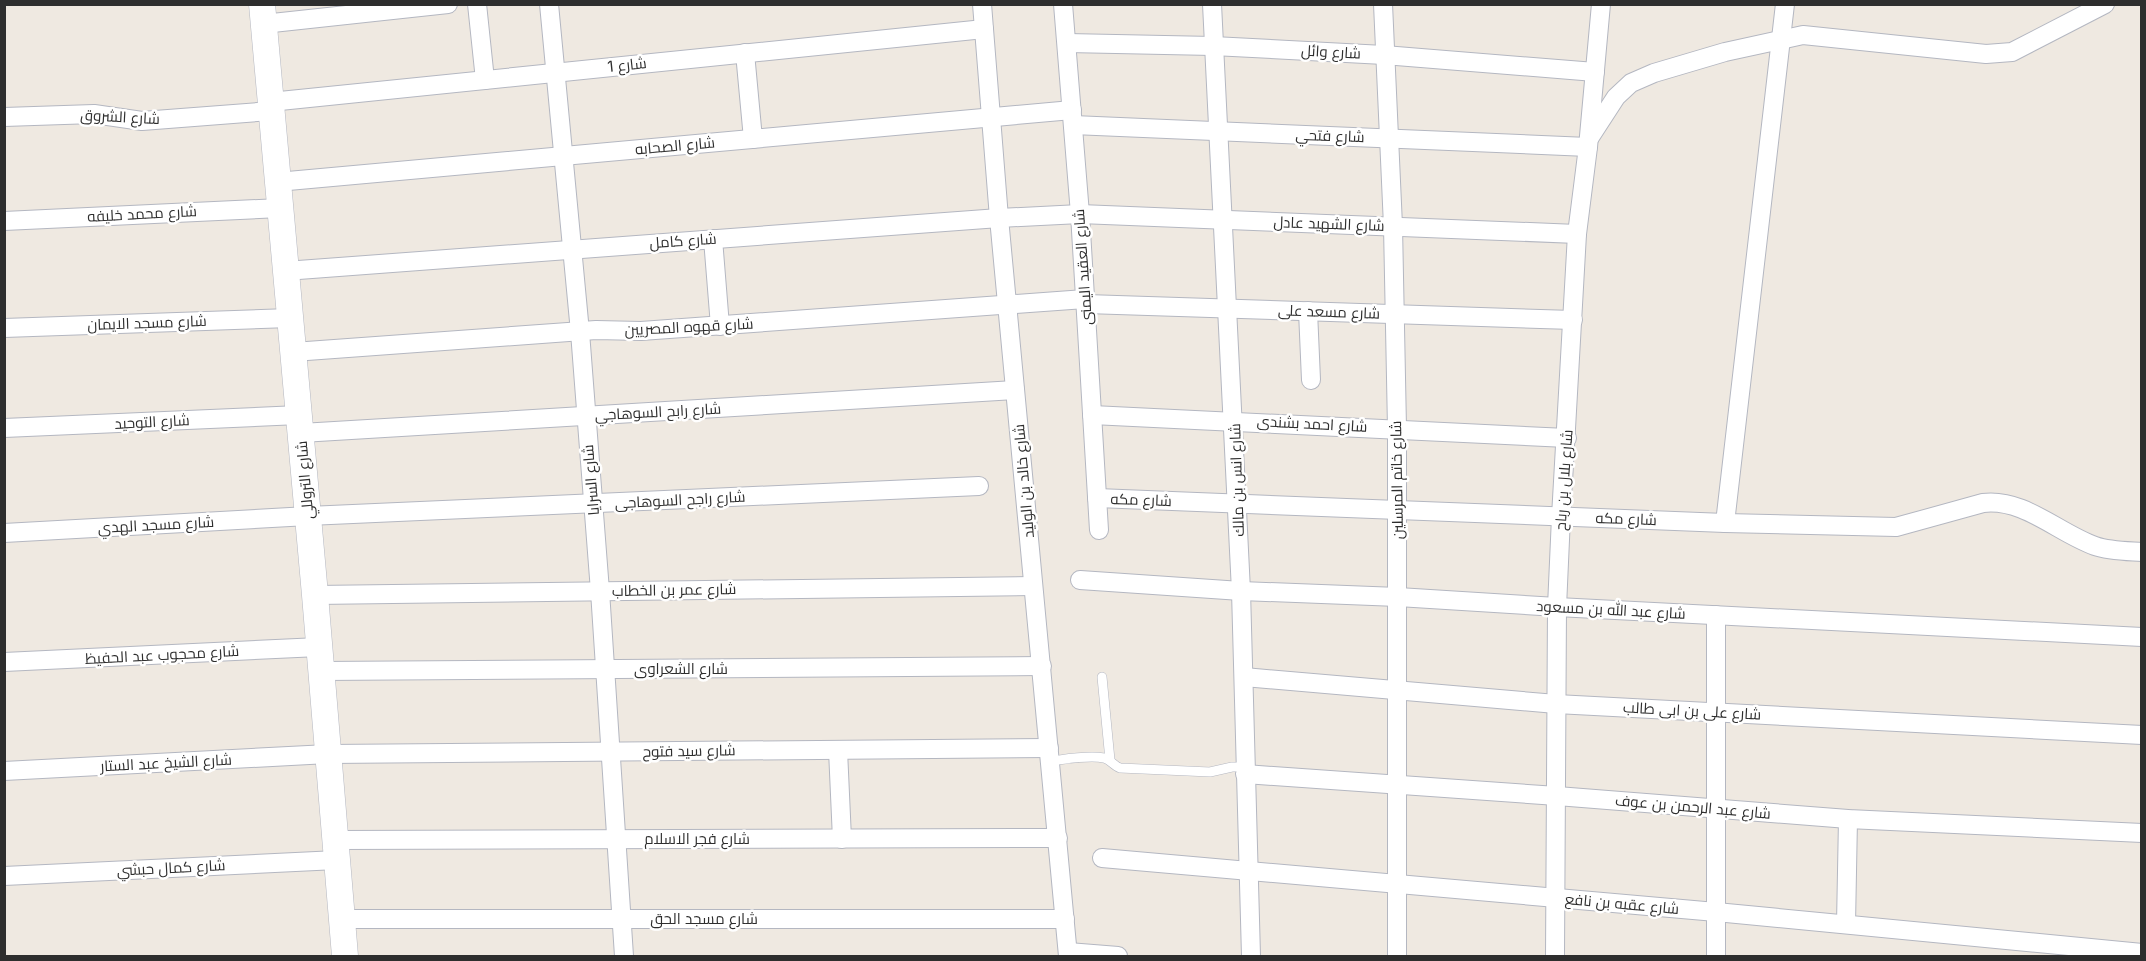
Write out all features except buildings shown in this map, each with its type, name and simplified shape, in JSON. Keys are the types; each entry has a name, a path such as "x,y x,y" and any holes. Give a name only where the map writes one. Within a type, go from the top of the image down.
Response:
{"street":[{"path":"262,14 448,4"},
{"path":"477,4 485,80"},
{"name":"شارع السرايا","path":"549,4 594,503 624,957"},
{"name":"شارع خالد بن الوليد","path":"982,4 999,218 1068,954"},
{"name":"شارع العقيد اليمنى","path":"1064,4 1086,301 1099,530"},
{"name":"شارع انس بن مالك","path":"1212,4 1238,504 1251,957"},
{"name":"شارع خاتم المرسلين","path":"1383,4 1393,226 1397,428 1398,885 1396,957"},
{"name":"شارع بلال بن رباح","path":"1555,957 1557,607 1561,517 1577,234 1601,4"},
{"path":"1725,523 1785,4"},
{"path":"1588,143 1616,97 1631,84 1654,73 1725,52 1803,35 1986,54 2012,52 2105,4"},
{"name":"شارع التروللي","path":"262,14 300,424 345,957"},
{"name":"شارع 1","path":"270,106 555,72 984,29"},
{"name":"شارع وائل","path":"1066,43 1213,46 1384,55 1595,72"},
{"path":"745,53 753,139"},
{"name":"شارع الشروق","path":"4,117 94,114 142,121 270,106"},
{"name":"شارع الصحابه","path":"277,182 991,118 1073,118"},
{"name":"شارع فتحي","path":"1073,118 1217,132 1389,139 1588,143"},
{"name":"شارع محمد خليفه","path":"4,221 280,208"},
{"name":"شارع كامل","path":"285,271 999,218 1080,214"},
{"name":"شارع الشهيد عادل","path":"1080,214 1577,234"},
{"path":"712,239 720,326"},
{"name":"شارع قهوه المصريين","path":"293,352 596,330 633,332 1086,301"},
{"name":"شارع مسعد على","path":"1086,301 1573,320"},
{"path":"1308,311 1311,380"},
{"name":"شارع مسجد الايمان","path":"4,328 290,318"},
{"name":"شارع رابح السوهاجي","path":"300,424 586,416 1015,390"},
{"name":"شارع احمد بشندى","path":"1092,415 1567,438"},
{"name":"شارع التوحيد","path":"4,428 300,424"},
{"name":"شارع راجح السوهاجى","path":"308,516 979,486"},
{"name":"شارع مكه","path":"1097,498 1725,523 1896,527 1996,501 2021,510 2095,547 2142,552"},
{"name":"شارع مسجد الهدي","path":"4,533 308,516"},
{"name":"شارع عبد الله بن مسعود","path":"1080,580 1241,591 1398,597 2142,637"},
{"name":"شارع عمر بن الخطاب","path":"315,595 1034,586"},
{"path":"1716,615 1716,957"},
{"name":"شارع الشعراوى","path":"320,659 606,670 1042,666"},
{"name":"شارع محجوب عبد الحفيظ","path":"4,662 320,659"},
{"name":"شارع على بن ابى طالب","path":"1244,676 1556,704 2142,735"},
{"path":"838,750 842,839"},
{"name":"شارع سيد فتوح","path":"328,754 838,750 1050,754"},
{"name":"شارع الشيخ عبد الستار","path":"4,771 328,754"},
{"name":"شارع عبد الرحمن بن عوف","path":"1245,770 1716,810 1848,819 2142,833"},
{"path":"1846,924 1848,819"},
{"name":"شارع فجر الاسلام","path":"336,850 617,839 1058,838"},
{"name":"شارع كمال حبشي","path":"4,876 336,850"},
{"name":"شارع عقبه بن نافع","path":"1102,858 1716,912 2142,953"},
{"name":"شارع مسجد الحق","path":"342,920 1065,919"},
{"path":"1068,954 1118,957"}],"lane":[{"path":"1102,677 1110,760 1115,766 1210,772 1232,767 1245,770"},
{"path":"1050,754 1110,760"}]}
